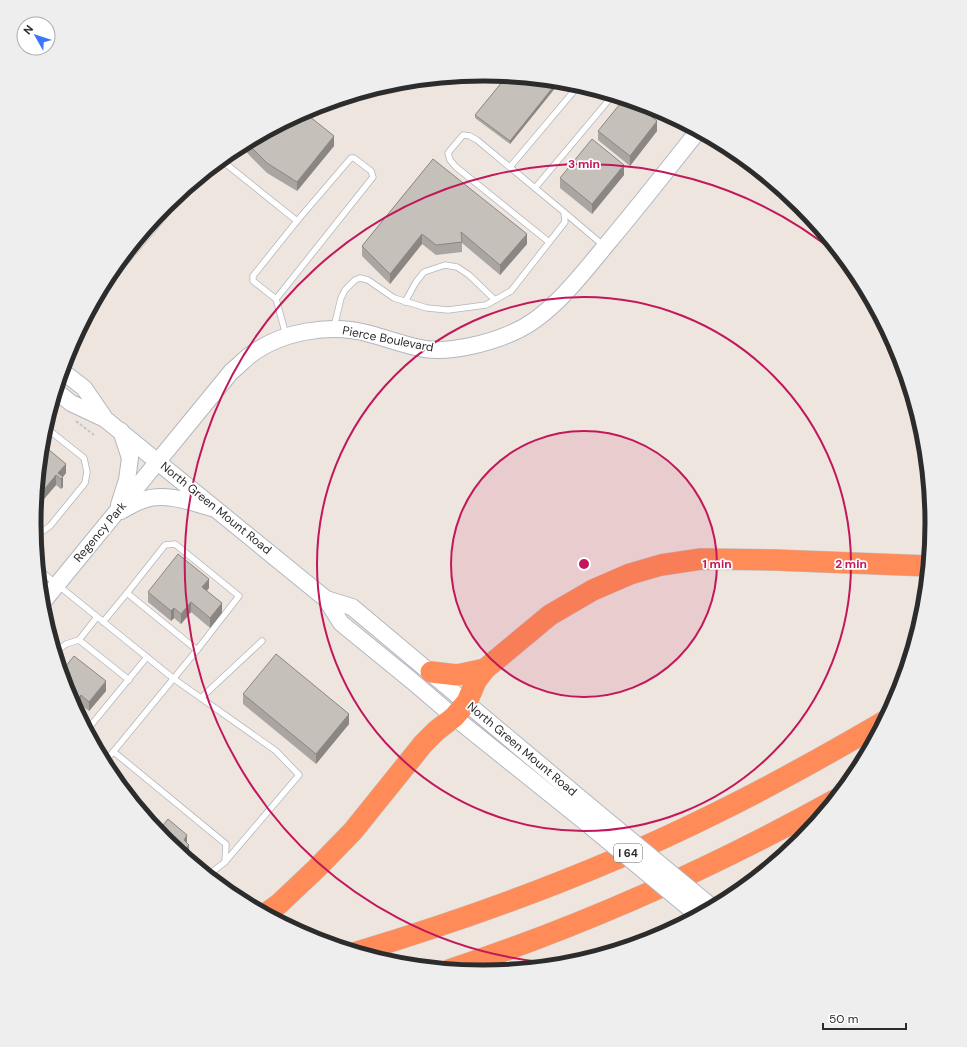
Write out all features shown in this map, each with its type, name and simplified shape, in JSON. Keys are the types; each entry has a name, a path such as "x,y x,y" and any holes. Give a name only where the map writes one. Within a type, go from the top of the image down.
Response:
{"highway":[{"path":"270,911 279,904 317,868 353,831 422,744 460,710 485,668 550,615 593,590 630,574 661,565 701,559 775,560 924,566"},
{"path":"431,672 457,675 485,668"},
{"name":"I 64","path":"364,950 471,916 545,888 655,841 716,813 785,778 877,726"},
{"path":"463,965 562,929 648,892 731,855 824,806"}],"street":[{"name":"Pierce Boulevard","path":"159,461 231,372 250,355 287,337 299,333 323,329 334,329 369,333 409,346 425,349 449,349 482,344 514,332 531,323 565,294 695,135"},
{"name":"North Green Mount Road","path":"67,375 84,388 105,419"},
{"name":"North Green Mount Road","path":"60,394 71,403 105,419 121,431 326,599 341,623 412,681 460,710 595,820 709,905"},
{"path":"117,513 127,480 130,458 121,431"},
{"name":"Regency Park","path":"48,596 159,461"},
{"path":"117,513 144,499 162,498 181,499 217,509"},
{"name":"North Green Mount Road","path":"326,599 352,607 431,672 460,710"},
{"name":"North Green Mount Road","path":"595,820 695,912"}],"lane":[{"path":"510,167 574,91"},
{"path":"535,188 609,99"},
{"path":"549,242 456,167 450,160 448,153 463,135 470,136 477,140 605,246"},
{"path":"276,299 373,177 371,171 354,158 351,158 297,221 253,276 253,281 276,299 287,337"},
{"path":"226,164 297,221"},
{"path":"334,329 341,298 345,290 355,280 360,278 368,280 394,298 427,308 448,310 486,305 511,291 565,222 564,212"},
{"path":"405,302 416,282 424,272 445,265 457,267 469,275 495,300"},
{"path":"41,530 43,531 50,526 85,483 87,472 84,458 51,432"},
{"path":"103,622 165,545 175,544 239,596 109,758"},
{"path":"44,574 174,678 276,751 299,775 225,862 211,873"},
{"path":"127,593 197,650"},
{"path":"59,649 66,644 79,640 97,617"},
{"path":"79,640 129,680"},
{"path":"202,698 262,641"},
{"path":"90,726 147,657"},
{"path":"114,752 226,844 225,862"}],"building":[{"path":"502,82 553,87 510,141 475,115"},
{"path":"621,103 646,112 657,121 630,156 598,131"},
{"path":"310,117 334,136 297,182 267,163 251,147 262,140"},
{"path":"592,139 624,165 592,204 560,178"},
{"path":"433,159 527,234 500,265 461,232 462,242 436,245 422,234 390,274 362,246"},
{"path":"48,449 66,464 58,473 63,477 61,479 56,475 42,492"},
{"path":"178,554 209,579 202,587 222,603 210,618 191,602 181,614 174,608 171,611 148,592"},
{"path":"276,654 349,714 316,754 243,694"},
{"path":"74,656 106,681 89,702 81,695 78,699 65,668"},
{"path":"168,819 187,835 184,840 189,845 185,849 162,827"}]}
